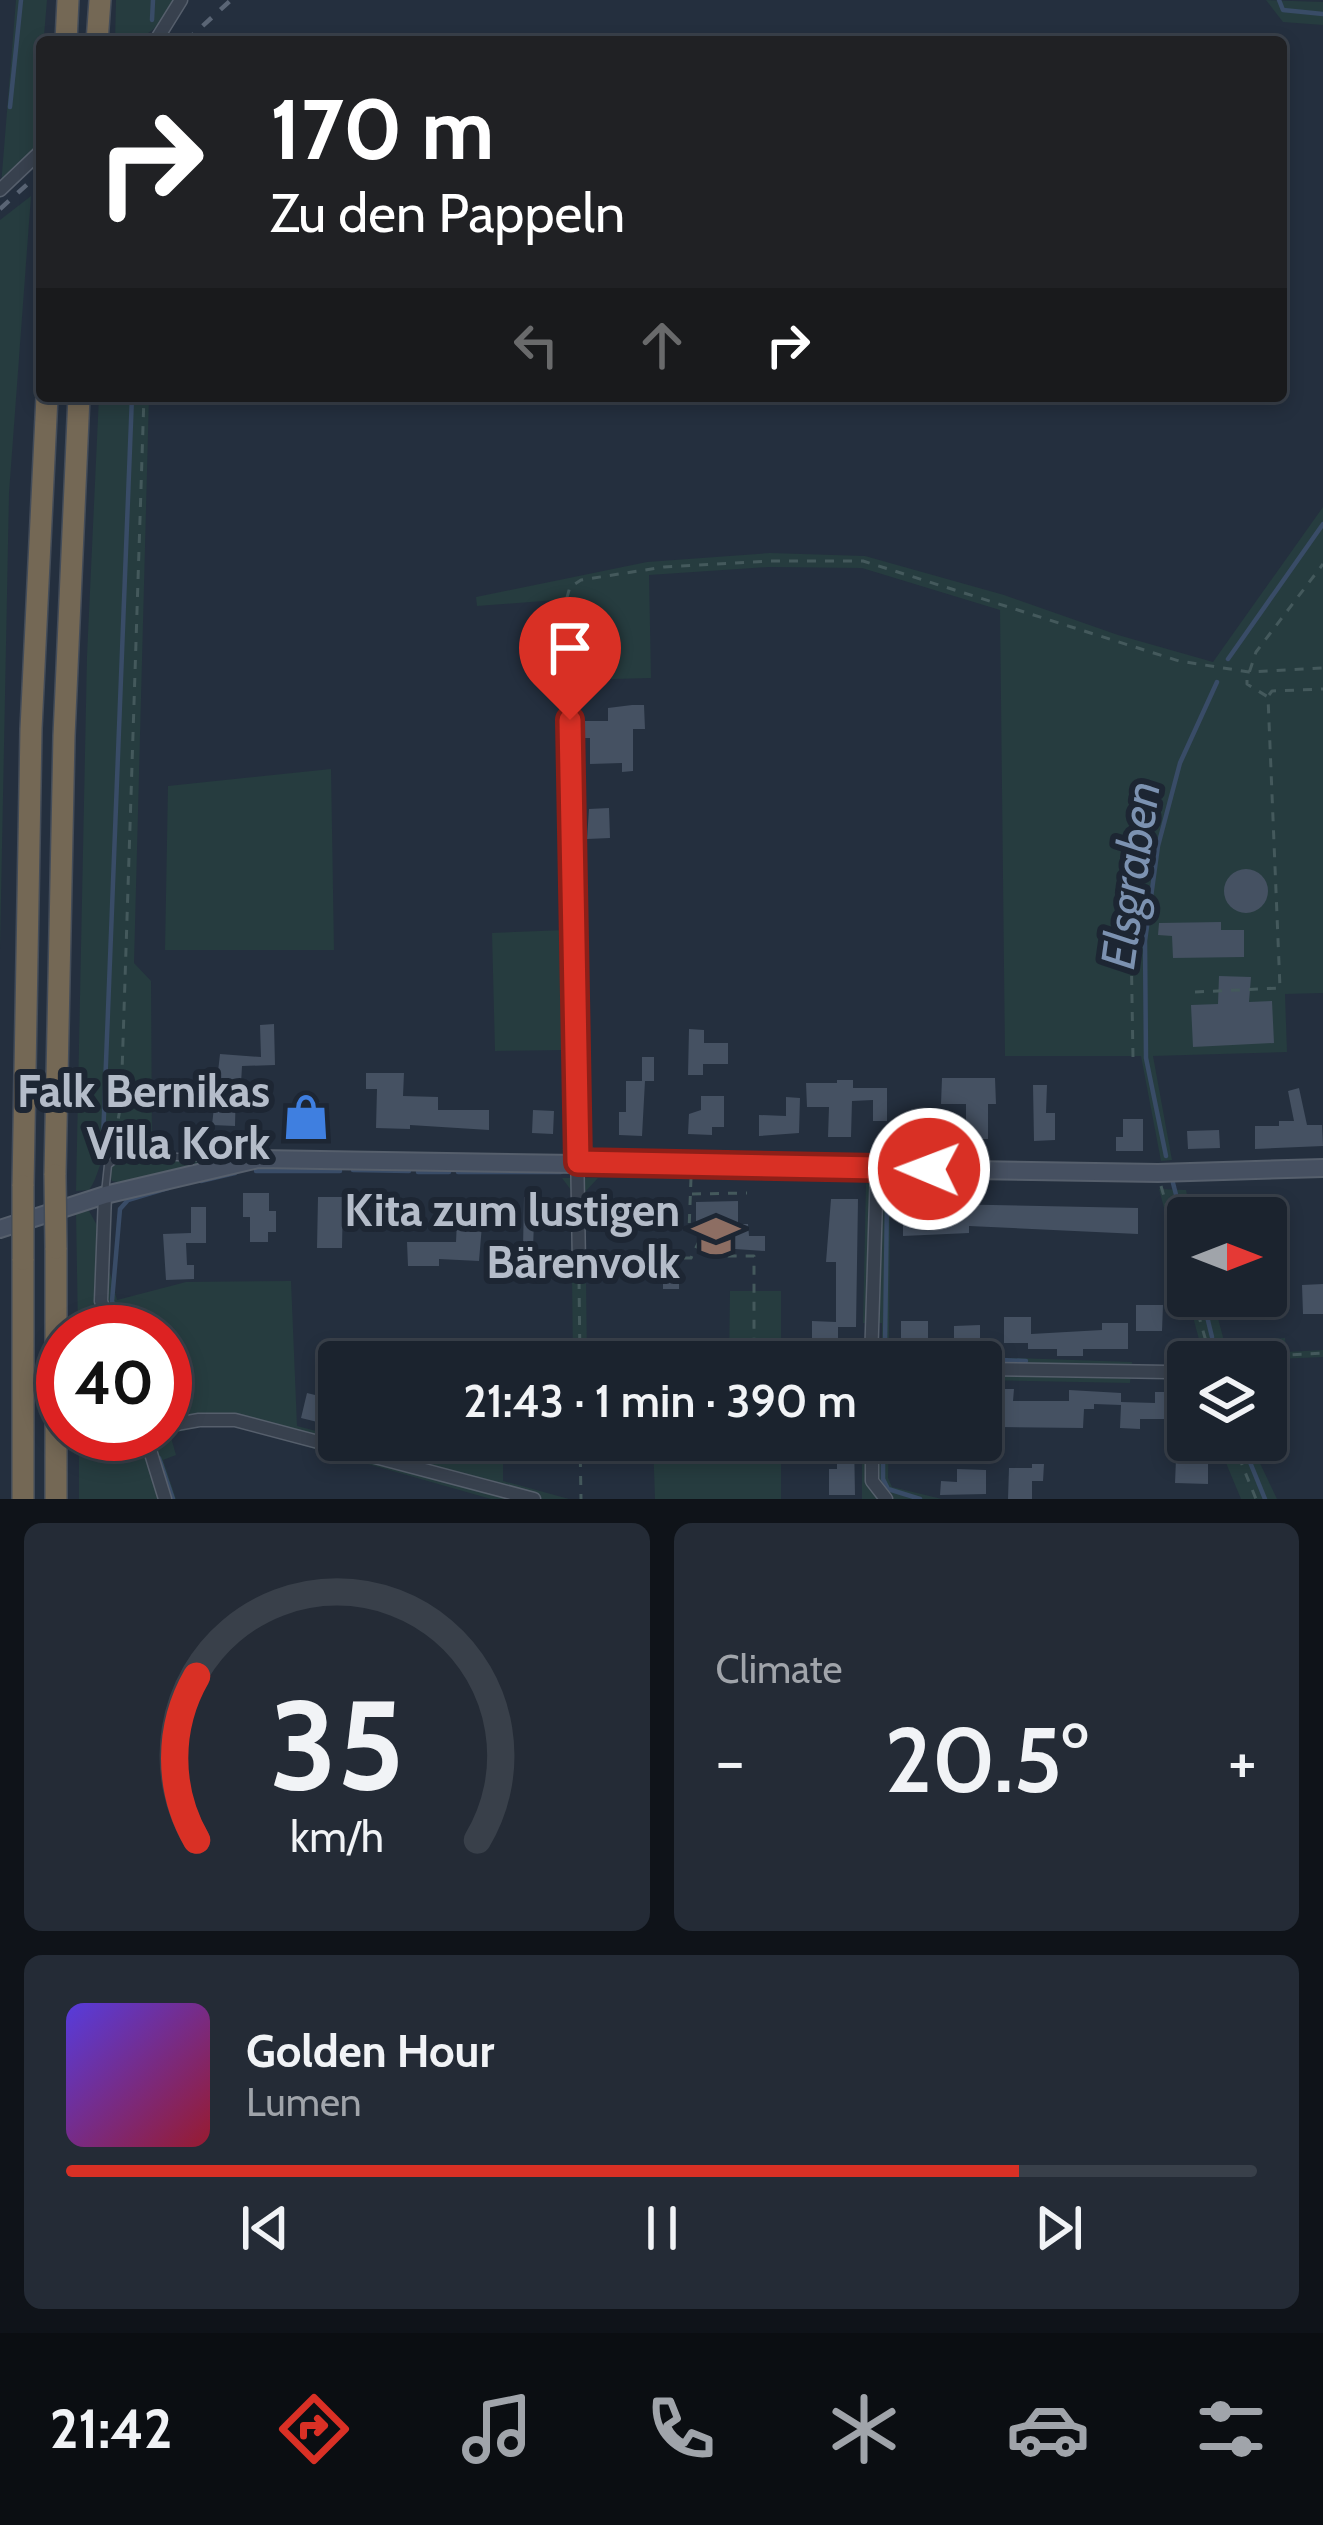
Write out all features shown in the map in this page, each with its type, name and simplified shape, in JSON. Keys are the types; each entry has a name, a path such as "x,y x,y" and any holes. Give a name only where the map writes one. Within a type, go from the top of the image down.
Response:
{"highway":[{"path":"66,36 68,0"},
{"path":"97,36 100,0"},
{"path":"23,1499 31,729 46,402"},
{"path":"56,1499 55,1175 64,736 79,402"}],"street":[{"path":"159,36 181,0"},
{"path":"0,190 36,157"},
{"path":"570,720 579,1266"},
{"path":"0,1229 105,1195 258,1159 1157,1172 1323,1168"},
{"path":"872,1341 877,1168"},
{"path":"102,1305 105,1195"},
{"path":"1002,1369 1167,1372"},
{"path":"192,1421 235,1420 534,1499"},
{"path":"153,1461 165,1499"},
{"path":"872,1461 872,1481 886,1499"}],"lane":[{"path":"105,1195 108,1165 119,1156 258,1159"}],"path":[{"path":"108,1165 107,1139 117,1126 122,1102 144,402"},
{"path":"570,720 565,604 569,586 580,580 664,567 863,561 1179,662 1249,672 1323,668"},
{"path":"1268,697 1247,684 1256,652 1323,564"},
{"path":"1195,992 1280,988 1268,697 1272,691 1323,688"},
{"path":"1133,1057 1131,939 1144,868"},
{"path":"691,1164 689,1231 713,1231 724,1256 754,1256 754,1341"},
{"path":"1157,1172 1167,1207"},
{"path":"690,1194 747,1193"},
{"path":"684,1258 692,1258 704,1231"},
{"path":"579,1266 580,1341"},
{"path":"1287,1355 1323,1354"},
{"path":"580,1461 580,1499"},
{"path":"1241,1461 1256,1499"}],"green space":[{"path":"16,0 47,0 44,36 36,36 33,168 0,198"},
{"path":"116,0 174,0 151,31 115,36"},
{"path":"1266,0 1323,2 1323,25 1283,22"},
{"path":"31,196 9,493 0,949 0,220"},
{"path":"99,402 149,402 134,963 151,981 152,1145 109,1149 89,1190 76,1191 87,656"},
{"path":"1323,507 1323,993 1285,994 1287,1052 1153,1056 1172,1160 1161,1161 1141,1056 1005,1056 1000,610 862,568 769,567 649,575 651,678 575,680 585,1138 597,1151 562,1150 570,1140 568,1050 495,1051 492,933 565,930 556,600 477,606 476,597 647,562 770,553 865,556 1213,662"},
{"path":"331,769 334,950 165,950 168,786"},
{"path":"202,1159 203,1163 123,1183 112,1181 109,1174 122,1161"},
{"path":"562,1178 598,1178 585,1192 587,1341 573,1341 571,1190"},
{"path":"866,1183 890,1194 889,1341 882,1341 882,1323 863,1323"},
{"path":"1159,1189 1186,1190 1188,1197 1167,1197 1167,1219"},
{"path":"89,1211 98,1227 117,1300 186,1282 291,1281 297,1426 318,1432 318,1450 238,1427 192,1429 192,1305 78,1305 76,1212"},
{"path":"730,1291 781,1291 781,1341 729,1341"},
{"path":"1193,1317 1218,1317 1224,1341 1199,1341"},
{"path":"1285,1338 1285,1341 1224,1341"},
{"path":"1323,1350 1323,1357 1287,1359 1287,1352"},
{"path":"1002,1358 1132,1362 1130,1383 1002,1380"},
{"path":"79,1461 163,1461 176,1499 79,1499"},
{"path":"357,1461 503,1461 503,1481 569,1499 491,1499"},
{"path":"654,1461 781,1461 781,1499 655,1499"},
{"path":"862,1461 888,1461 892,1487 942,1499 862,1499"},
{"path":"1225,1461 1259,1461 1277,1499 1241,1499"}],"building":[{"path":"644,705 645,729 633,729 633,771 622,772 622,763 590,764 590,738 582,738 582,721 608,721 608,708"},
{"path":"609,808 610,838 587,839 589,809"},
{"path":"1246,869 1261,876 1268,891 1261,906 1246,913 1231,906 1224,891 1231,876"},
{"path":"1221,922 1221,930 1244,930 1244,957 1173,958 1172,936 1158,935 1159,923"},
{"path":"1219,976 1251,977 1249,1002 1272,1001 1274,1043 1193,1047 1191,1005 1218,1004"},
{"path":"274,1024 275,1065 242,1066 241,1084 236,1084 235,1126 212,1125 220,1054 261,1057 260,1025"},
{"path":"689,1029 704,1030 704,1043 728,1043 728,1064 703,1064 703,1075 688,1075"},
{"path":"642,1057 654,1057 654,1081 645,1081 642,1136 619,1135 619,1112 626,1112 626,1081 642,1081"},
{"path":"366,1073 404,1073 403,1096 438,1097 438,1110 489,1110 489,1130 410,1125 410,1129 376,1128 377,1089 366,1089"},
{"path":"942,1078 995,1078 996,1104 988,1104 988,1139 966,1139 966,1104 941,1104"},
{"path":"853,1080 853,1088 887,1088 887,1121 873,1121 873,1100 852,1101 851,1137 828,1137 829,1107 807,1107 806,1083"},
{"path":"1033,1085 1047,1085 1046,1113 1055,1113 1055,1140 1034,1141"},
{"path":"1299,1088 1307,1125 1322,1125 1323,1146 1255,1149 1255,1126 1294,1121 1288,1091"},
{"path":"701,1096 724,1096 724,1127 712,1127 712,1135 688,1134 689,1114 701,1110"},
{"path":"786,1097 800,1098 799,1133 759,1136 759,1115 786,1116"},
{"name":"Falk Bernikas Villa Kork","path":"293,1101 320,1102 319,1127 293,1127"},
{"path":"533,1110 554,1111 553,1134 532,1133"},
{"path":"1123,1119 1143,1119 1143,1151 1116,1151 1116,1137 1123,1137"},
{"path":"1219,1130 1220,1148 1188,1149 1187,1131"},
{"path":"243,1193 269,1193 269,1211 276,1211 276,1232 268,1232 268,1242 250,1242"},
{"path":"318,1197 343,1197 342,1248 317,1248"},
{"path":"524,1197 550,1198 550,1221 534,1221 533,1249 523,1248"},
{"path":"387,1199 410,1199 410,1221 387,1221"},
{"path":"831,1199 858,1199 856,1327 838,1327 838,1341 812,1341 812,1321 836,1322 836,1262 826,1262"},
{"path":"458,1200 484,1201 479,1261 439,1259 439,1266 408,1266 407,1242 456,1242"},
{"path":"616,1201 638,1201 639,1223 616,1223"},
{"path":"738,1201 738,1224 748,1224 749,1236 765,1236 765,1251 721,1248 721,1226 696,1227 696,1202"},
{"path":"939,1204 1138,1208 1138,1234 969,1226 969,1233 903,1236 903,1213 939,1213"},
{"path":"191,1207 206,1207 206,1243 186,1243 187,1265 194,1265 194,1279 166,1280 163,1234 191,1233"},
{"path":"663,1252 679,1252 679,1289 663,1289"},
{"path":"1323,1284 1323,1314 1303,1314 1302,1285"},
{"path":"1136,1305 1163,1305 1162,1331 1136,1331"},
{"path":"1004,1317 1031,1317 1031,1334 1102,1330 1102,1323 1128,1323 1128,1349 1083,1349 1083,1356 1057,1356 1057,1349 1004,1343"},
{"path":"901,1321 928,1321 928,1341 901,1341"},
{"path":"980,1325 980,1341 954,1341 954,1326"},
{"path":"1002,1389 1014,1389 1013,1401 1069,1401 1069,1390 1121,1393 1121,1402 1155,1403 1155,1392 1167,1392 1167,1419 1140,1419 1140,1429 1120,1428 1121,1405 1094,1404 1094,1409 1084,1409 1083,1428 1002,1427"},
{"path":"307,1393 318,1396 318,1422 301,1418"},
{"path":"837,1461 854,1461 855,1495 829,1495 829,1469 837,1469"},
{"path":"1176,1461 1208,1461 1208,1484 1175,1483"},
{"path":"1032,1464 1044,1464 1043,1481 1032,1481 1032,1499 1008,1499 1009,1468 1032,1468"},
{"path":"957,1469 986,1470 986,1494 940,1495 941,1481 957,1482"}],"waterway":[{"path":"10,107 21,0"},
{"path":"152,20 153,0"},
{"path":"1279,0 1283,10 1323,14"},
{"path":"103,1139 132,402"},
{"name":"Elsgraben","path":"1228,659 1323,524"},
{"name":"Elsgraben","path":"1166,1156 1146,1058 1145,941 1158,846 1180,763 1217,682"},
{"path":"353,1170 409,1171"},
{"path":"256,1171 340,1171"},
{"path":"418,1172 449,1172"},
{"path":"458,1172 561,1172"},
{"path":"201,1181 235,1173"},
{"name":"Elsgraben","path":"1173,1183 1177,1197"},
{"path":"113,1305 120,1209 128,1200 168,1188"},
{"path":"885,1341 887,1196"},
{"name":"Elsgraben","path":"1207,1317 1212,1337"},
{"path":"1002,1360 1026,1361"},
{"path":"160,1461 173,1499"},
{"path":"883,1461 888,1489 920,1499"},
{"name":"Elsgraben","path":"1250,1461 1265,1499"}],"railway":[{"path":"192,36 231,0"},
{"path":"0,209 36,176"}],"place":[{"name":"Falk Bernikas Villa Kork","path":"306,1117"},
{"name":"Kita zum lustigen Bärenvolk","path":"716,1236"}],"route":[{"path":"570,720 578,1162 929,1169"}]}
